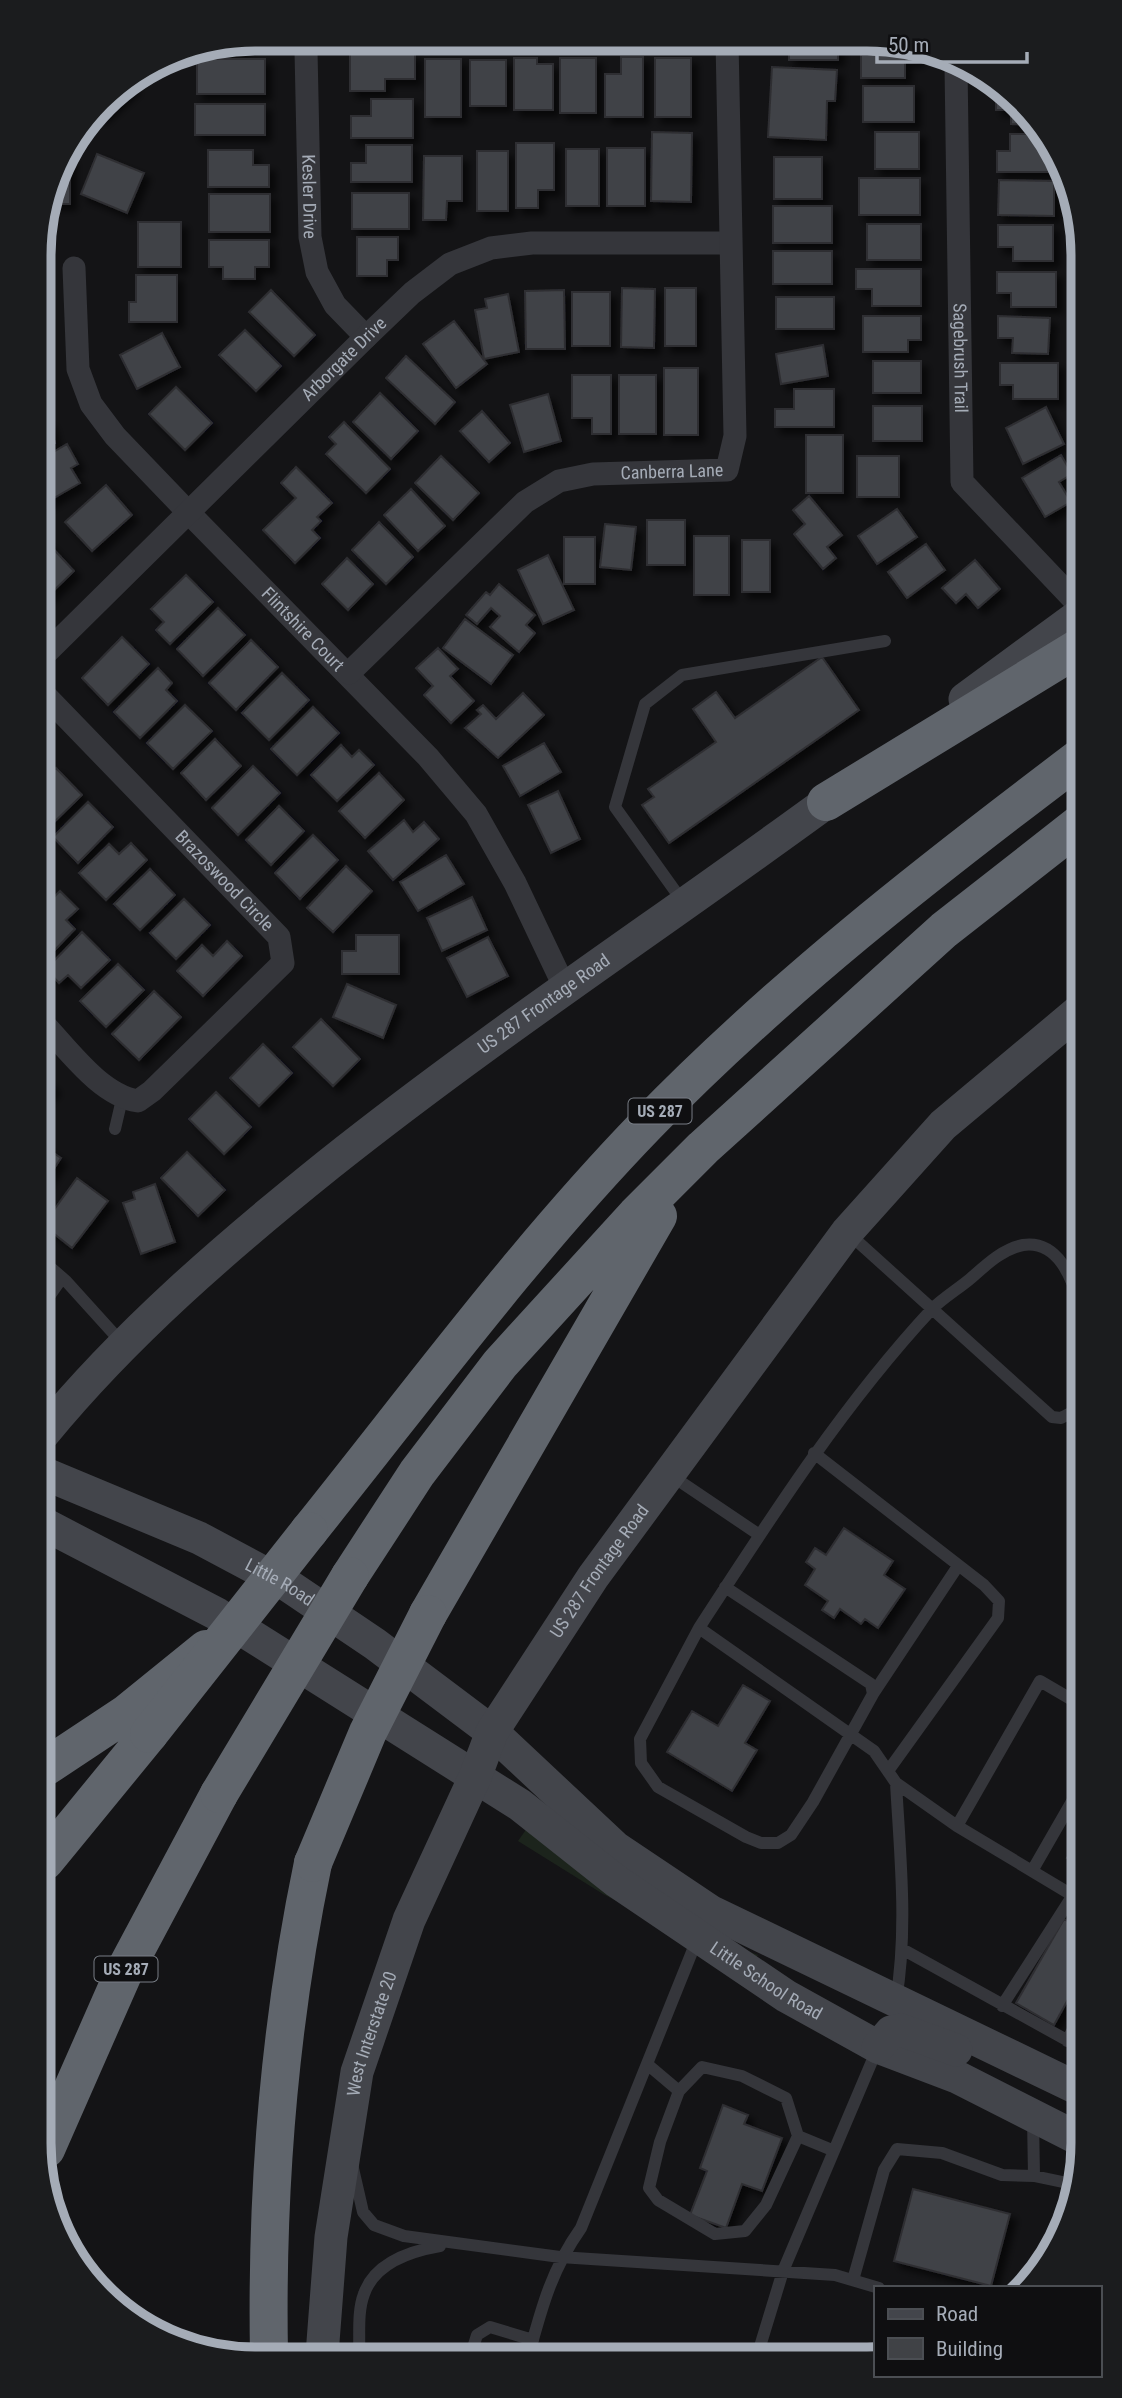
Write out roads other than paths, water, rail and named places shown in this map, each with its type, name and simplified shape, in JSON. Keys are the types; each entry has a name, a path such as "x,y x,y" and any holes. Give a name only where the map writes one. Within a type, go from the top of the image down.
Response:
{"highway":[{"path":"826,802 1071,652"},
{"name":"US 287","path":"51,1852 138,1723 232,1628 553,1227 646,1125 771,1003 944,861 1071,764"},
{"name":"US 287","path":"51,2138 129,1962 219,1794 350,1576 417,1473 500,1364 703,1148 944,930 1071,830"},
{"path":"269,2347 268,2276 275,2108 293,1959 313,1863 368,1732 428,1614 646,1235 703,1148"},
{"path":"51,1764 138,1723"}],"main road":[{"name":"US 287 Frontage Road","path":"55,1409 270,1212 410,1100 564,986 826,802 1071,620"},
{"name":"US 287 Frontage Road","path":"492,1732 555,1630 667,1473 847,1232 943,1125 1071,1018"},
{"name":"Little Road","path":"51,1476 199,1538 289,1586 374,1644 492,1732"},
{"path":"51,1528 217,1614 475,1777"},
{"name":"West Interstate 20","path":"323,2347 331,2237 357,2072 377,2007 409,1920 475,1777 492,1732"},
{"name":"Little School Road","path":"492,1732 617,1848 710,1911 1071,2085"},
{"name":"Little School Road","path":"475,1777 520,1805 617,1881 786,1996 878,2047 957,2077 1071,2135"},
{"path":"698,1936 776,1962 850,2008 877,2013 896,2000"},
{"path":"878,2047 891,2032 901,2030 979,2059 1041,2070"}],"street":[{"name":"Kesler Drive","path":"306,51 310,237 317,272 335,305 366,337"},
{"name":"Canberra Lane","path":"349,673 525,502 559,481 593,474 727,470 735,436 727,51"},
{"name":"Sagebrush Trail","path":"956,72 962,482 1071,597"},
{"name":"Arborgate Drive","path":"51,648 366,337 412,293 450,264 491,248 532,243 730,243"},
{"name":"Flintshire Court","path":"74,268 78,369 91,404 115,436 428,757 475,814 515,883 564,986"},
{"name":"Brazoswood Circle","path":"51,701 279,937 284,963 152,1091 138,1101 122,1099"},
{"path":"51,1031 102,1083 122,1099"}],"lane":[{"path":"684,902 615,807 645,704 682,675 885,641"},
{"path":"115,1129 122,1099"},
{"path":"847,1232 934,1307 1052,1417 1061,1418 1071,1413"},
{"path":"958,1566 873,1694 813,1802 791,1835 778,1843 761,1843 746,1837 658,1787 641,1763 640,1739 699,1628 758,1534 814,1453 934,1307 992,1259 1024,1245 1042,1247 1059,1258 1071,1277"},
{"path":"51,1268 124,1345"},
{"path":"51,1294 62,1278"},
{"path":"814,1453 984,1585 999,1601 998,1618 888,1771"},
{"path":"667,1473 758,1534"},
{"path":"725,1587 871,1684 873,1694"},
{"path":"699,1628 874,1751 896,1783 957,1826 1071,1894"},
{"path":"957,1826 1040,1681 1071,1699"},
{"path":"896,1783 902,1950 896,2000"},
{"path":"1032,1871 1071,1803"},
{"path":"1002,2006 1071,1907"},
{"path":"531,2347 547,2290 560,2257 581,2228 698,1936"},
{"path":"902,1950 1071,2043"},
{"path":"1067,2041 1071,2034"},
{"path":"760,2347 783,2271 832,2150 878,2047"},
{"path":"647,2064 679,2091"},
{"path":"702,2067 742,2076 786,2098 798,2136 766,2205 745,2231 715,2234 658,2200 649,2188 660,2142 679,2091 702,2067"},
{"path":"1033,2116 1034,2176"},
{"path":"798,2136 832,2150"},
{"path":"345,2140 360,2187 363,2212 374,2225 404,2236 560,2257 835,2275 874,2286"},
{"path":"853,2280 884,2170 897,2149 942,2153 1002,2175 1034,2176 1067,2183"},
{"path":"360,2347 363,2294 377,2274 401,2256 450,2244"},
{"path":"473,2347 477,2334 490,2327 533,2340"}]}
